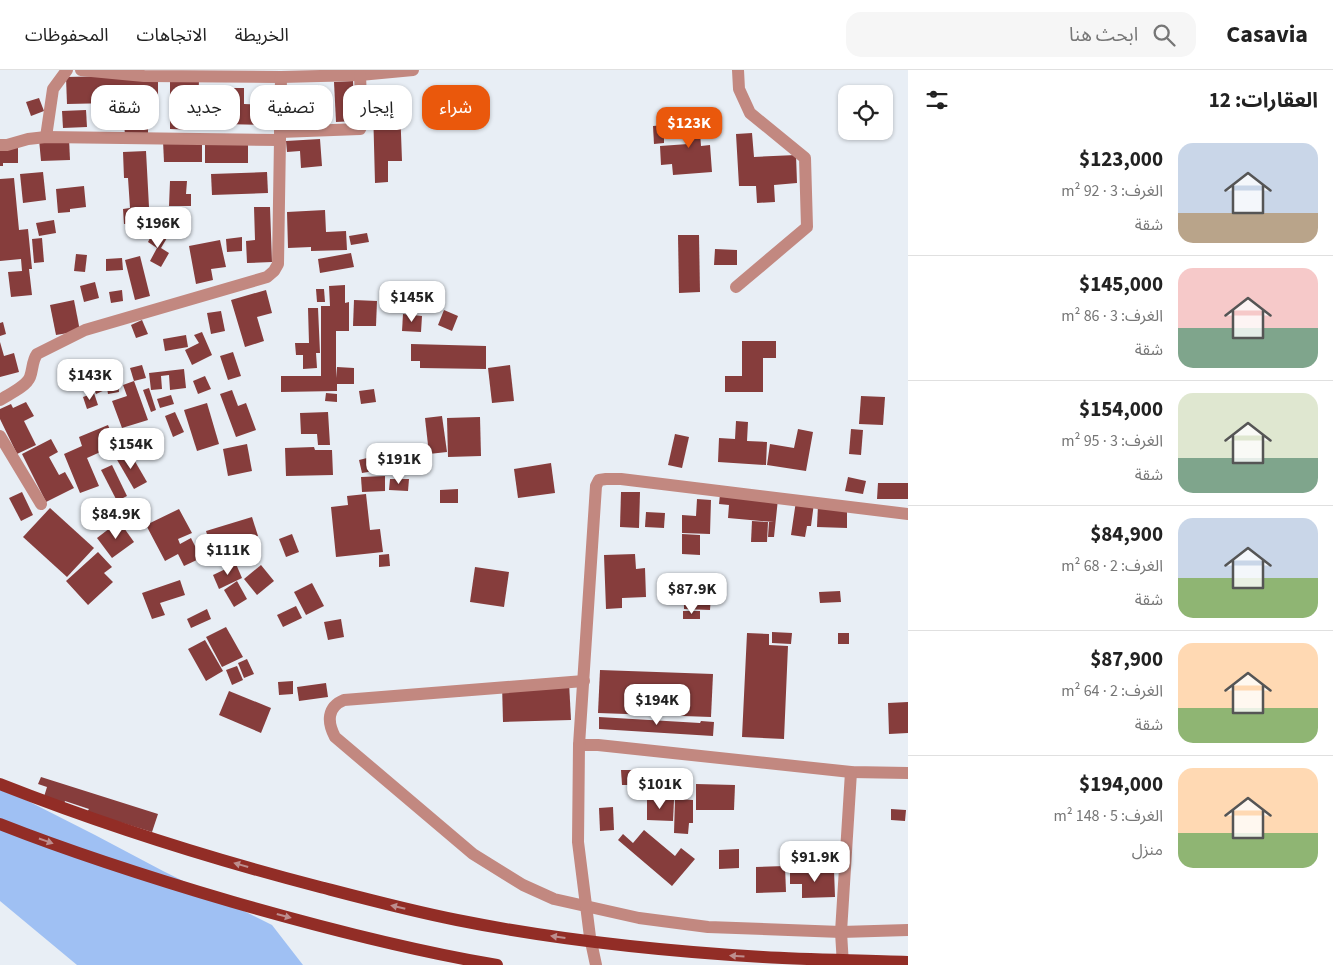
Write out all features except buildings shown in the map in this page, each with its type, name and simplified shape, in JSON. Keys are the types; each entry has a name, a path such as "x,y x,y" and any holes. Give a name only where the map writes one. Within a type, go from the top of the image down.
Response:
{"main road":[{"path":"0,784 119,827 209,856 364,899 456,920 542,934 687,952 765,958 908,962"},
{"path":"0,824 106,862 279,915 438,954 497,965"}],"street":[{"path":"46,137 52,90 67,70"},
{"path":"81,70 144,76 281,77 360,75 413,70"},
{"path":"736,287 807,227 806,158 750,113 738,89 738,70"},
{"path":"0,145 46,137 280,136 360,129 362,125 360,75"},
{"path":"0,400 27,382 33,359 37,354 85,330 267,277 274,272 278,264 281,77"},
{"path":"0,436 41,504"},
{"path":"596,965 590,938 588,907 578,842 579,745 596,486 600,480 606,478 621,479 908,514"},
{"path":"584,681 344,700 333,706 329,717 330,726 335,737 473,854 523,885 554,899 639,918 708,927 841,932 908,930"},
{"path":"579,745 598,745 851,772 908,773"},
{"path":"842,965 841,932 851,772"}],"water":[{"path":"0,790 24,799 272,925 303,965 77,965 0,901"}]}
